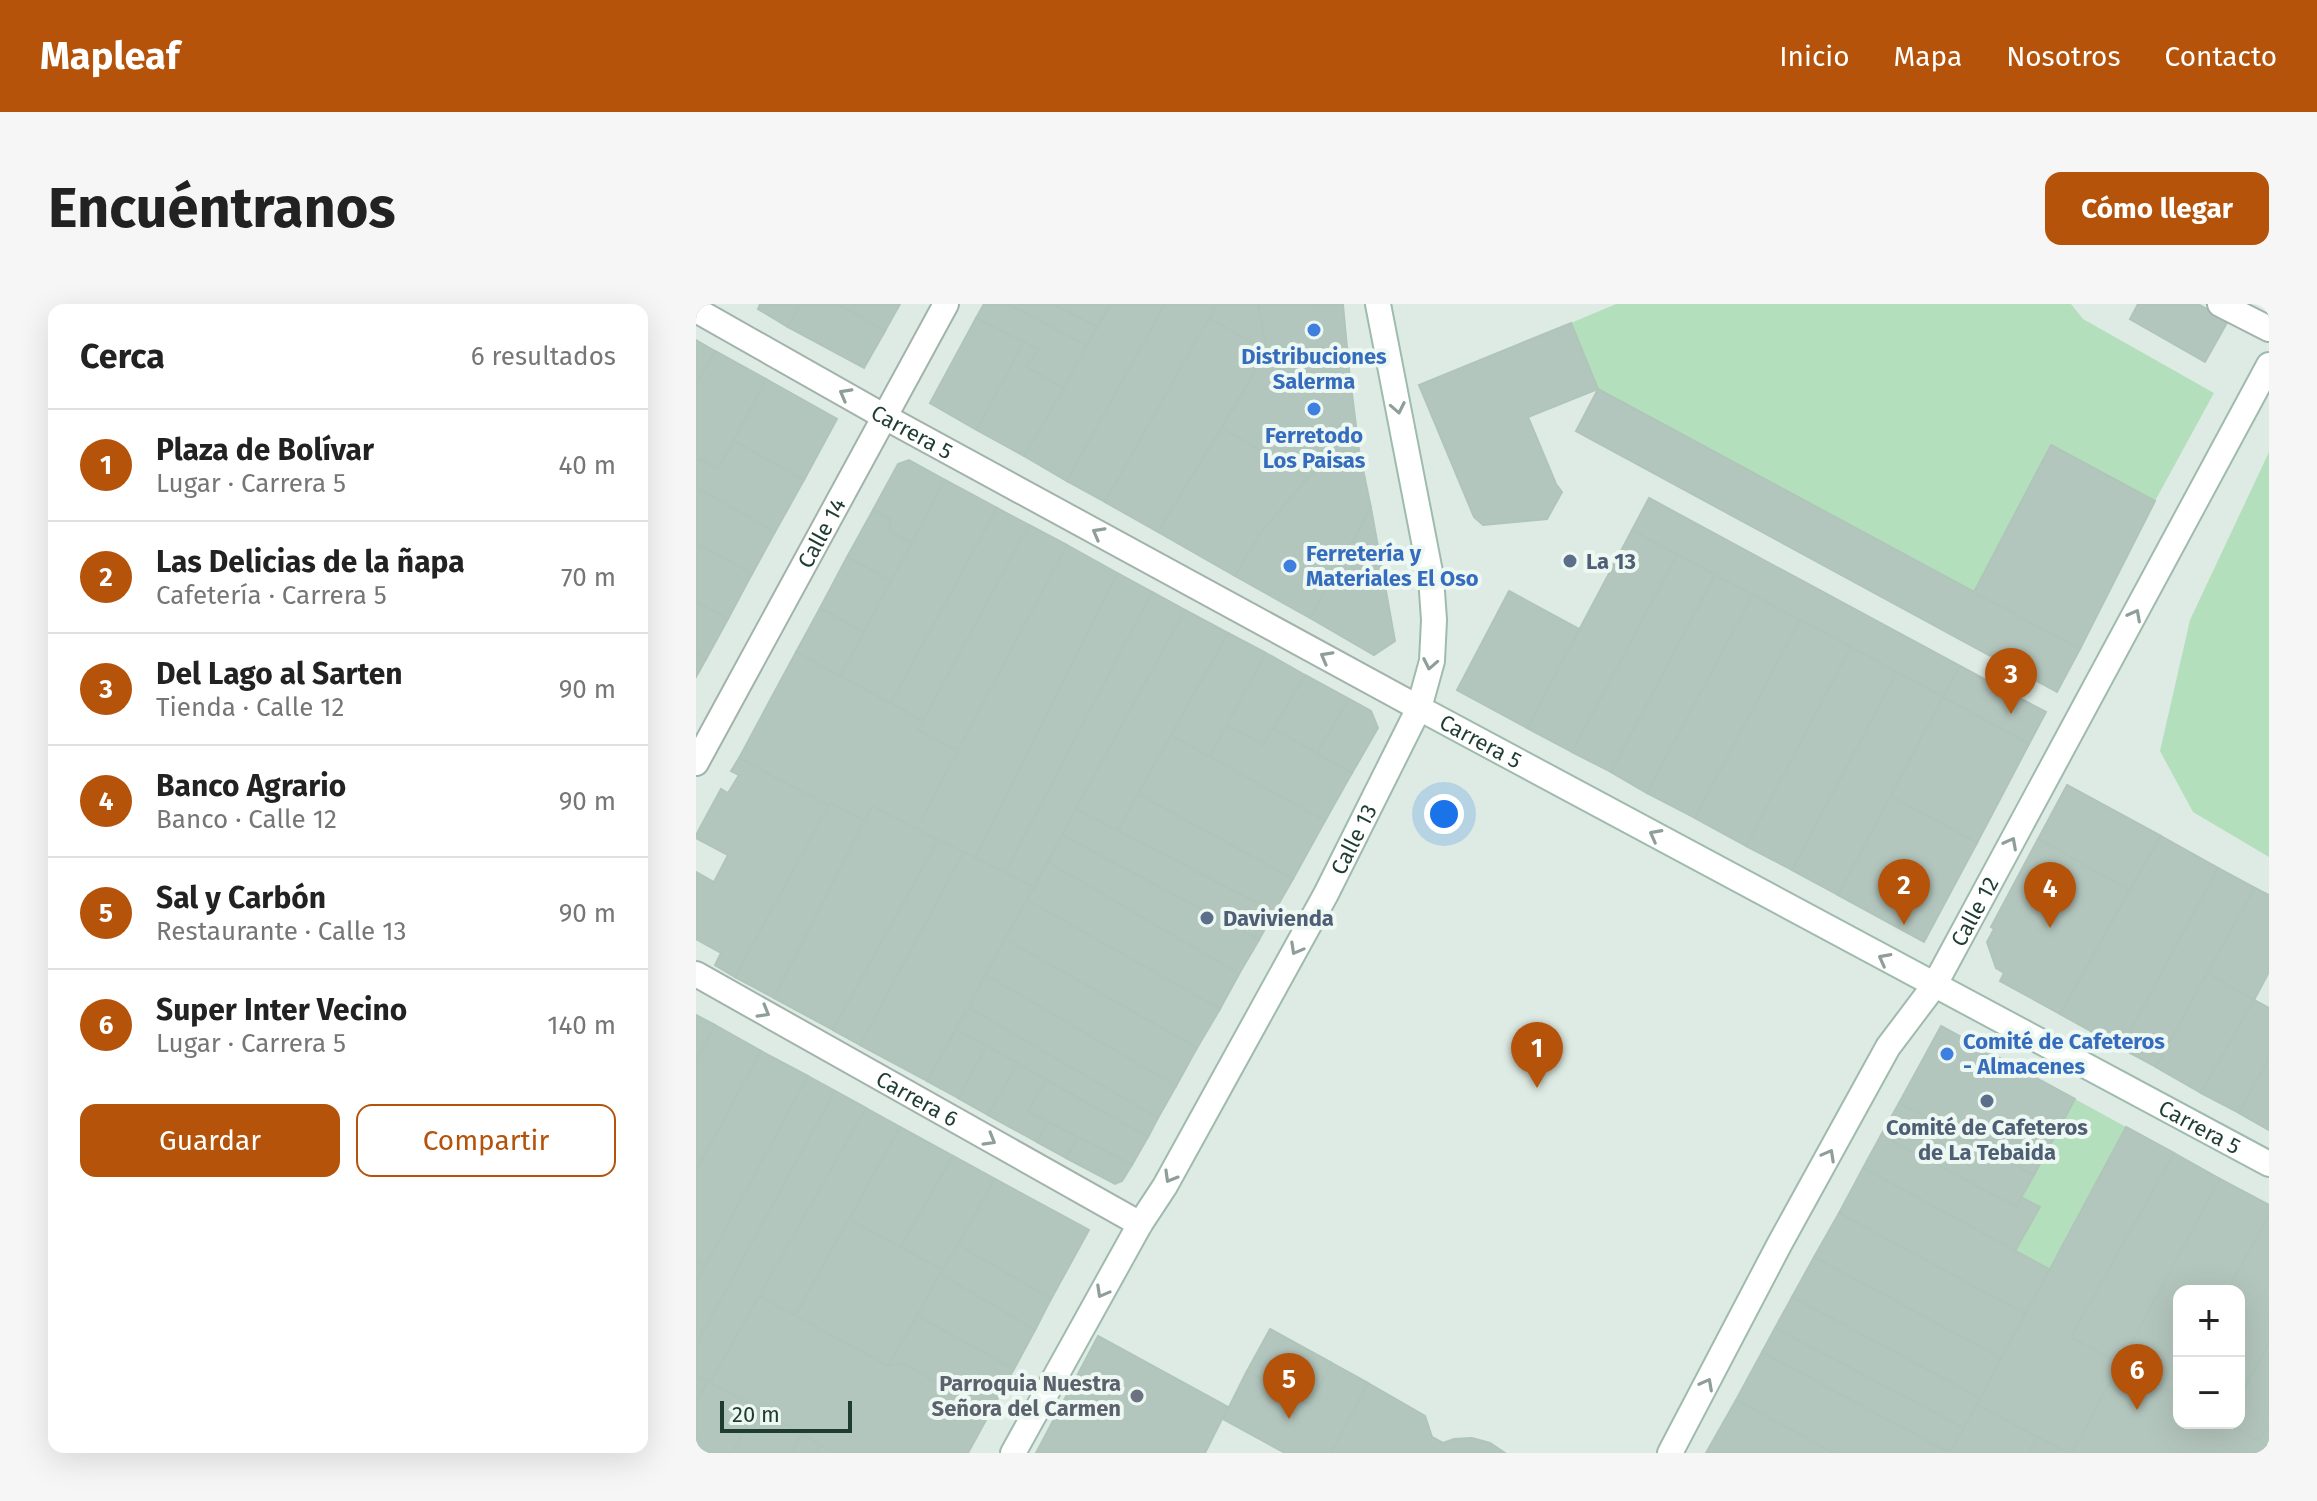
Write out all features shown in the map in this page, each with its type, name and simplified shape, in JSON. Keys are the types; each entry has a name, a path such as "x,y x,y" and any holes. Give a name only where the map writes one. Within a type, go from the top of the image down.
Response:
{"main road":[{"name":"Calle 14","path":"696,763 946,304"},
{"name":"Calle 13","path":"1013,1453 1326,894 1419,708 1432,661 1434,620 1431,577 1378,304"},
{"path":"2220,304 2269,329"},
{"name":"Carrera 5","path":"696,310 885,417 1419,708 2269,1164"},
{"name":"Calle 12","path":"1670,1453 1888,1047 1934,986 2269,365"},
{"name":"Carrera 6","path":"696,974 1140,1224"}],"green space":[{"path":"1616,304 2071,304 2083,319 2214,393 2155,501 2051,445 1974,592 1598,389 1571,323"},
{"path":"2269,452 2269,857 2193,812 2160,751 2190,620"},
{"path":"2075,1099 2126,1127 2049,1269 2015,1251 2040,1207 2021,1197"}],"building":[{"path":"760,304 801,304 788,327 758,309"},
{"path":"801,304 838,304 885,331 864,368 788,327"},
{"path":"838,304 900,304 885,331"},
{"path":"984,304 1008,304 1088,346 1064,388 1026,367 1038,349 976,318"},
{"path":"1008,304 1054,304 1097,327 1088,346"},
{"path":"1054,304 1111,304 1097,327"},
{"path":"1111,304 1165,304 1067,481 1024,456"},
{"path":"1165,304 1218,304 1105,502 1067,481"},
{"path":"1218,304 1258,304 1267,351 1209,318"},
{"path":"1258,304 1343,305 1349,369 1267,351"},
{"path":"2138,304 2198,304 2228,321 2205,362 2130,319"},
{"path":"976,318 1024,342 977,430 930,403"},
{"path":"1209,318 1267,351 1158,532 1105,502"},
{"path":"1571,323 1598,389 1528,417 1562,492 1547,519 1483,525 1474,517 1419,385"},
{"path":"696,340 715,351 696,385"},
{"path":"1024,342 1038,349 1026,367 1064,388 1024,456 977,430"},
{"path":"715,351 766,379 718,469 696,457 696,385"},
{"path":"1267,351 1349,369 1359,450 1336,452 1308,478 1222,428"},
{"path":"766,379 837,419 804,480 734,441"},
{"path":"1598,389 2080,649 2057,692 1576,431"},
{"path":"1222,428 1308,478 1261,532 1235,576 1158,532"},
{"path":"734,441 804,480 775,532 696,487 696,457 718,469"},
{"path":"2051,445 2155,501 2080,649 1974,592"},
{"path":"1359,450 1371,508 1310,618 1235,576 1261,532 1308,478 1336,452"},
{"path":"909,460 945,480 912,543 889,531 891,519 873,510 898,464"},
{"path":"945,480 997,508 891,703 840,676"},
{"path":"696,487 775,532 752,574 696,543"},
{"path":"1649,498 1960,666 1943,697 1632,530"},
{"path":"997,508 1029,525 923,721 891,703"},
{"path":"1371,508 1395,641 1374,655 1310,618"},
{"path":"873,510 891,519 889,531 912,543 891,581 847,557"},
{"path":"1029,525 1067,545 958,751 918,730"},
{"path":"1632,530 1677,555 1572,752 1527,728"},
{"path":"696,543 752,574 728,619 696,601"},
{"path":"1067,545 1117,573 975,858 916,829"},
{"path":"1677,555 1715,575 1611,772 1572,752"},
{"path":"847,557 891,581 864,632 820,608"},
{"path":"1117,573 1152,592 1005,873 975,858"},
{"path":"1715,575 1753,595 1647,793 1611,772"},
{"path":"1509,591 1579,629 1527,728 1457,690"},
{"path":"1152,592 1185,610 1033,887 1005,873"},
{"path":"1753,595 1800,620 1695,818 1647,793"},
{"path":"696,601 728,619 706,659 696,653"},
{"path":"820,608 864,632 840,676 796,652"},
{"path":"1185,610 1228,633 1118,830 1076,809"},
{"path":"1800,620 1851,647 1746,846 1695,818"},
{"path":"1228,633 1266,653 1210,757 1171,735"},
{"path":"1851,647 1897,672 1792,870 1746,846"},
{"path":"796,652 923,721 918,730 958,751 916,829 872,806 865,821 830,803 829,806 739,758"},
{"path":"696,653 706,659 696,677"},
{"path":"1266,653 1305,675 1263,745 1227,725"},
{"path":"1960,666 2046,712 2029,744 1943,697"},
{"path":"1897,672 1943,697 1838,895 1792,870"},
{"path":"1305,675 1349,699 1317,753 1273,729"},
{"path":"1943,697 2029,744 1977,843 1891,796"},
{"path":"1349,699 1371,711 1378,728 1352,773 1317,753"},
{"path":"1227,725 1263,745 1273,729 1352,773 1325,821 1210,757"},
{"path":"1171,735 1325,821 1293,879 1138,794"},
{"path":"739,758 829,806 735,977 715,965 721,953 696,939 696,872 714,882 728,855 696,838 696,835 721,789 728,793 739,775 731,771"},
{"path":"2067,785 2161,836 2129,890 2038,839"},
{"path":"1138,794 1293,879 1274,912 1118,830"},
{"path":"1891,796 1977,843 1924,942 1838,895"},
{"path":"830,803 865,821 774,998 735,977"},
{"path":"872,806 938,840 833,1030 774,998"},
{"path":"1076,809 1274,912 1259,940 1062,835"},
{"path":"1062,835 1259,940 1239,974 1048,862"},
{"path":"2161,836 2218,868 2121,1048 2060,1014"},
{"path":"2038,839 2129,890 2060,1014 2000,981 2004,973 1996,968 1987,942 1994,929 1991,927"},
{"path":"938,840 964,852 860,1045 833,1030"},
{"path":"964,852 1033,887 927,1081 860,1045"},
{"path":"1048,862 1239,974 1220,1009 1027,900"},
{"path":"2218,868 2255,888 2156,1067 2121,1048"},
{"path":"2255,888 2269,895 2269,972 2254,1000 2207,973"},
{"path":"1027,900 1220,1009 1197,1048 1005,939"},
{"path":"1005,939 1197,1048 1176,1086 986,975"},
{"path":"2207,973 2254,1000 2201,1093 2156,1067"},
{"path":"986,975 1176,1086 1158,1118 969,1008"},
{"path":"2254,1000 2269,1008 2269,1058 2239,1113 2201,1093"},
{"path":"969,1008 1158,1118 1148,1137 956,1029"},
{"path":"696,1015 715,1025 696,1061"},
{"path":"715,1025 761,1051 696,1171 696,1061"},
{"name":"Comité de Cafeteros de La Tebaida","path":"1941,1026 2075,1099 2034,1175 1899,1103"},
{"path":"956,1029 987,1046 958,1098 927,1081"},
{"path":"987,1046 1018,1063 988,1115 958,1098"},
{"path":"761,1051 808,1076 705,1267 696,1262 696,1171"},
{"path":"2269,1058 2269,1130 2239,1113"},
{"path":"1018,1063 1046,1080 1028,1111 1048,1122 1037,1142 988,1115"},
{"path":"808,1076 835,1091 696,1345 696,1283"},
{"path":"1046,1080 1148,1137 1132,1165 1028,1111"},
{"path":"835,1091 866,1108 710,1383 696,1375 696,1345"},
{"path":"1899,1103 2034,1175 2016,1207 1881,1135"},
{"path":"866,1108 900,1127 795,1316 759,1296"},
{"path":"1048,1122 1078,1137 1066,1158 1037,1142"},
{"path":"900,1127 953,1156 900,1248 849,1219"},
{"path":"2126,1127 2174,1153 2071,1337 2120,1364 2072,1453 2069,1453 1977,1405"},
{"path":"1881,1135 2016,1207 2021,1197 2040,1207 2015,1251 1863,1168"},
{"path":"1078,1137 1132,1165 1122,1181 1115,1184 1066,1158"},
{"path":"2174,1153 2220,1179 2120,1364 2071,1337"},
{"path":"953,1156 995,1179 943,1270 900,1248"},
{"path":"1863,1168 2049,1269 2025,1314 1839,1213"},
{"path":"995,1179 1089,1230 1051,1299 958,1245"},
{"path":"2220,1179 2269,1205 2269,1215 2230,1285 2173,1285 2171,1392 2120,1364"},
{"path":"1839,1213 2025,1314 2001,1358 1814,1257"},
{"path":"2269,1215 2269,1343 2245,1387 2245,1285 2230,1285"},
{"path":"849,1219 943,1270 888,1366 795,1316"},
{"path":"958,1245 1051,1299 1035,1330 940,1274"},
{"path":"1814,1257 2001,1358 1980,1398 1792,1297"},
{"path":"696,1262 705,1267 696,1283"},
{"path":"940,1274 1035,1330 1014,1369 917,1316"},
{"path":"759,1296 888,1366 902,1363 991,1411 968,1453 835,1453 710,1383"},
{"path":"1792,1297 1980,1398 1964,1428 1775,1328"},
{"path":"917,1316 1014,1369 991,1411 902,1363 888,1366"},
{"path":"1775,1328 1964,1428 1950,1453 1762,1352"},
{"path":"1270,1329 1332,1363 1309,1405 1247,1371"},
{"name":"Parroquia Nuestra Señora del Carmen","path":"1098,1336 1228,1407 1205,1453 1036,1453"},
{"path":"2269,1343 2269,1422 2259,1441 2238,1429 2245,1429 2245,1387"},
{"path":"1762,1352 1949,1453 1834,1453 1736,1400"},
{"path":"1332,1363 1368,1383 1331,1453 1285,1453 1223,1419 1247,1371 1309,1405"},
{"path":"2120,1364 2173,1393 2173,1429 2238,1429 2269,1447 2269,1453 2072,1453"},
{"path":"696,1375 708,1381 696,1402"},
{"path":"708,1381 757,1408 732,1453 696,1453 696,1402"},
{"path":"1368,1383 1425,1416 1432,1437 1443,1443 1472,1438 1490,1443 1505,1453 1331,1453"},
{"path":"1736,1400 1834,1453 1706,1453"},
{"path":"1977,1405 2037,1437 2028,1453 1950,1453"},
{"path":"757,1408 802,1434 791,1453 732,1453"},
{"path":"2269,1422 2269,1447 2259,1441"},
{"path":"802,1434 820,1445 816,1453 791,1453"},
{"path":"2037,1437 2069,1453 2028,1453"},
{"path":"820,1445 835,1453 816,1453"}],"place":[{"name":"Distribuciones Salerma","path":"1314,330"},
{"name":"Ferretodo Los Paisas","path":"1314,409"},
{"name":"La 13","path":"1570,561"},
{"name":"Ferretería y Materiales El Oso","path":"1290,566"},
{"name":"Del Lago al Sarten","path":"2011,714"},
{"name":"Davivienda","path":"1207,918"},
{"name":"Las Delicias de la ñapa","path":"1904,925"},
{"name":"Banco Agrario","path":"2050,928"},
{"name":"Comité de Cafeteros - Almacenes","path":"1947,1054"},
{"name":"Plaza de Bolívar","path":"1537,1088"},
{"name":"Comité de Cafeteros de La Tebaida","path":"1987,1101"},
{"name":"Parroquia Nuestra Señora del Carmen","path":"1137,1396"},
{"name":"Super Inter Vecino","path":"2137,1410"},
{"name":"Sal y Carbón","path":"1289,1419"}]}
